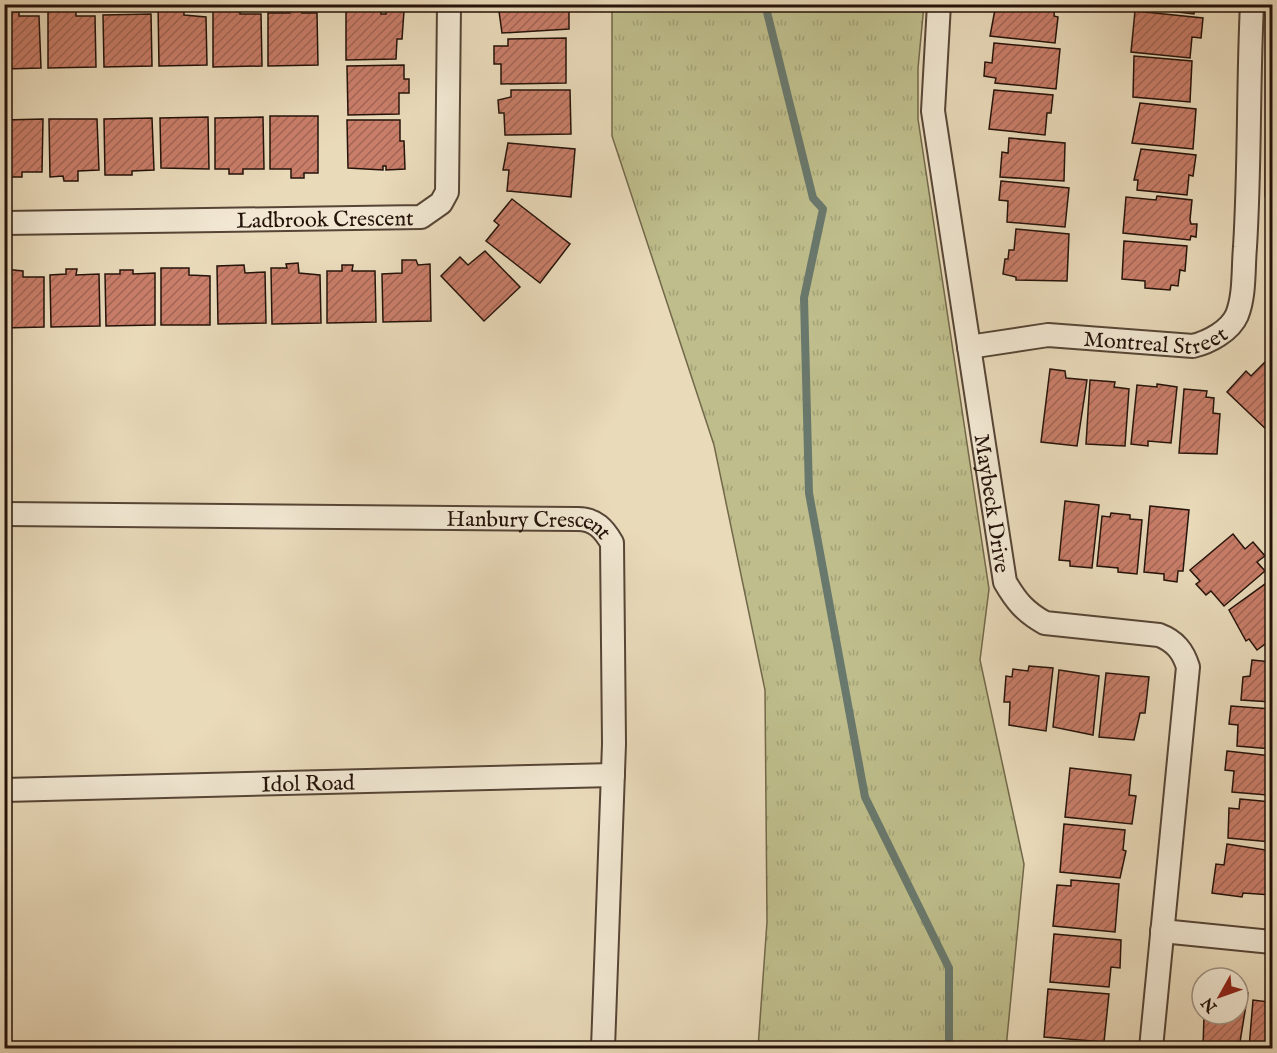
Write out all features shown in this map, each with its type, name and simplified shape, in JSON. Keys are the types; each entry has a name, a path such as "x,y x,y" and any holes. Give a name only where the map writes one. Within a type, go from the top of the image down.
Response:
{"street":[{"name":"Ladbrook Crescent","path":"4,223 422,217 441,202 447,192 449,4"},
{"name":"Maybeck Drive","path":"939,4 933,111 1005,582 1016,601 1029,614 1045,623 1159,635 1173,642 1185,657 1188,667 1151,1048"},
{"name":"Montreal Street","path":"969,347 1048,335 1193,346 1211,340 1228,327 1236,316 1241,297 1247,217 1252,4"},
{"name":"Hanbury Crescent","path":"4,514 590,519 606,532 612,543 613,775 603,1048"},
{"name":"Idol Road","path":"4,790 613,775"},
{"path":"1162,932 1272,942"}],"green space":[{"path":"1272,4 1272,197 1265,196 1267,5"},
{"path":"612,5 924,5 918,68 918,119 989,589 980,660 1024,864 1006,1048 758,1048 767,922 765,690 714,445 612,136"}],"building":[{"path":"158,4 184,4 184,15 206,17 207,65 159,66"},
{"path":"498,4 569,4 569,29 502,33"},
{"path":"996,4 1055,4 1054,16 1058,17 1055,43 990,36"},
{"path":"1135,4 1195,4 1194,14 1134,7"},
{"path":"61,6 76,6 76,16 95,16 96,67 48,68 48,11 61,11"},
{"path":"213,7 240,7 240,14 261,14 262,66 213,67"},
{"path":"290,7 302,7 302,13 317,13 318,65 268,66 268,13 290,13"},
{"path":"381,10 381,14 386,14 386,10 404,11 402,39 397,39 396,59 346,60 346,11"},
{"path":"4,11 19,12 19,16 39,16 41,68 4,69"},
{"path":"1135,11 1203,18 1201,38 1192,37 1190,58 1131,52"},
{"path":"151,14 152,66 104,67 103,15"},
{"path":"566,38 566,83 501,84 501,64 494,64 494,46 508,46 508,39"},
{"path":"994,43 1060,49 1056,89 995,83 996,78 984,76 985,62 992,63"},
{"path":"1134,56 1192,61 1190,102 1133,97"},
{"path":"404,65 404,79 409,79 409,93 399,93 399,114 348,115 347,66"},
{"path":"511,90 570,90 571,134 505,135 504,113 499,113 498,100 511,97"},
{"path":"994,90 1053,95 1051,113 1047,113 1045,135 989,129"},
{"path":"1140,103 1196,109 1193,149 1132,143"},
{"path":"270,116 318,116 318,173 304,173 304,178 291,178 291,169 270,169"},
{"path":"208,117 209,169 161,168 160,118"},
{"path":"263,117 264,169 243,169 243,174 229,174 229,169 215,169 215,118"},
{"path":"152,118 154,170 132,171 132,175 105,175 104,119"},
{"path":"43,119 42,172 22,172 22,177 4,177 4,120"},
{"path":"49,119 97,119 99,170 78,171 78,181 64,181 63,176 50,177"},
{"path":"347,120 400,120 400,141 404,141 405,169 386,170 386,166 383,166 383,170 348,168"},
{"path":"1009,138 1065,143 1064,181 1000,177 1002,152 1008,153"},
{"path":"508,143 575,149 571,197 507,191 509,170 503,170"},
{"path":"1141,149 1196,155 1193,176 1189,175 1187,195 1137,190 1138,180 1134,180"},
{"path":"1001,181 1069,188 1065,227 1007,222 1008,201 999,200"},
{"path":"1157,196 1192,200 1190,220 1191,224 1197,224 1196,237 1191,236 1190,240 1123,233 1126,197 1156,200"},
{"path":"512,199 570,244 540,283 486,241 499,225 494,221"},
{"path":"1016,229 1069,234 1067,281 1016,280 1016,277 1003,274 1009,250 1014,250"},
{"path":"1124,241 1187,246 1185,271 1180,270 1178,286 1171,285 1170,290 1145,288 1145,281 1122,279"},
{"path":"485,251 520,287 484,321 441,276 460,257 468,265"},
{"path":"402,260 416,260 418,265 430,264 431,321 383,322 382,274 402,273"},
{"path":"298,263 299,273 320,275 321,323 272,324 271,268 287,268 286,264"},
{"path":"244,265 245,273 265,272 266,323 218,324 217,266"},
{"path":"342,265 353,265 352,271 375,271 376,322 327,323 327,271 342,271"},
{"path":"161,268 189,268 189,275 210,276 210,325 161,325"},
{"path":"4,269 23,271 23,277 44,277 44,327 4,328"},
{"path":"66,269 77,269 76,275 99,274 100,326 51,327 50,275 66,274"},
{"path":"120,270 133,270 133,274 155,273 155,325 106,326 105,274 120,274"},
{"path":"1266,361 1272,367 1272,431 1270,433 1227,392 1246,371 1251,376"},
{"path":"1050,369 1065,371 1066,378 1087,380 1077,446 1041,442"},
{"path":"1090,380 1115,382 1114,387 1129,389 1125,446 1086,444"},
{"path":"1157,384 1177,387 1171,443 1148,441 1148,446 1131,444 1137,385 1157,387"},
{"path":"1184,389 1207,391 1206,397 1214,398 1213,413 1220,414 1217,454 1179,453"},
{"path":"1065,501 1099,505 1092,568 1070,566 1070,561 1059,560"},
{"path":"1150,506 1189,510 1183,571 1178,571 1177,582 1164,580 1164,574 1144,572"},
{"path":"1111,513 1130,515 1130,519 1142,520 1137,574 1118,572 1118,568 1097,566 1102,516 1110,517"},
{"path":"1233,534 1245,549 1253,542 1265,556 1257,562 1265,571 1224,606 1211,591 1206,595 1196,584 1200,581 1190,570"},
{"path":"1272,579 1272,639 1257,650 1249,639 1246,641 1229,610"},
{"path":"1252,660 1272,662 1272,702 1241,700 1243,677 1250,676"},
{"path":"1029,666 1053,668 1046,731 1009,725 1010,702 1004,702 1006,676 1012,677 1013,669 1028,671"},
{"path":"1059,670 1099,676 1093,735 1053,727"},
{"path":"1106,673 1149,677 1145,713 1140,713 1134,740 1099,737"},
{"path":"1231,706 1272,709 1272,749 1237,746 1238,725 1229,724"},
{"path":"1227,751 1272,756 1272,791 1268,791 1267,795 1232,792 1234,771 1225,770"},
{"path":"1070,768 1131,775 1129,795 1136,796 1132,824 1065,817"},
{"path":"1240,799 1272,802 1272,842 1228,838 1229,808 1239,809"},
{"path":"1064,824 1125,830 1123,850 1126,851 1120,878 1060,872"},
{"path":"1227,844 1272,851 1272,895 1243,893 1242,897 1212,893 1216,864 1224,865"},
{"path":"1071,880 1119,884 1115,932 1053,926 1057,885 1071,886"},
{"path":"1054,934 1121,940 1120,968 1111,967 1109,987 1050,982"},
{"path":"1048,989 1109,994 1104,1042 1044,1037"},
{"path":"1269,996 1272,996 1272,1048 1249,1048 1253,1000 1269,1002"},
{"path":"1204,1026 1243,1026 1239,1048 1203,1048"},
{"path":"1047,1043 1103,1048 1042,1048 1047,1047"}],"waterway":[{"path":"765,4 813,198 823,209 804,298 809,493 865,797 949,968 949,1048"}]}
